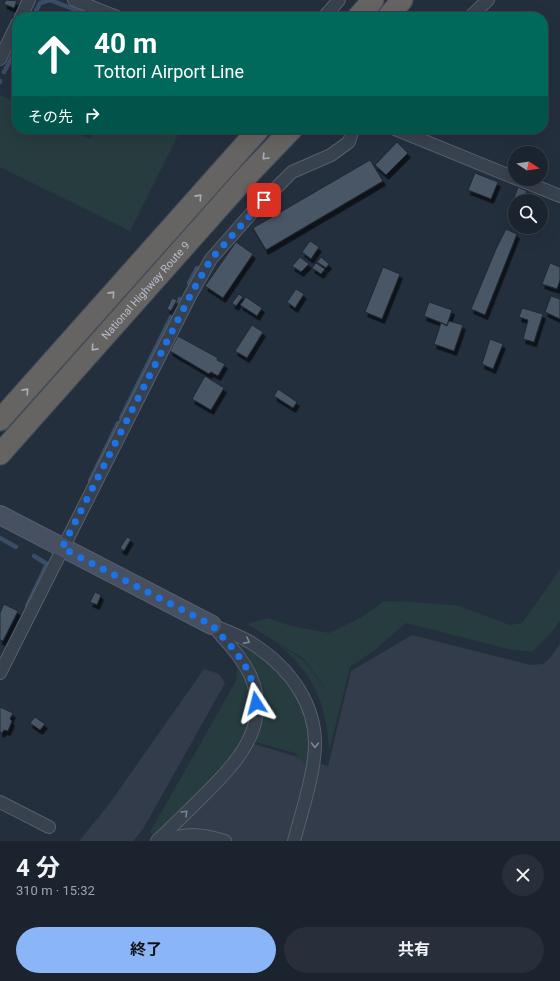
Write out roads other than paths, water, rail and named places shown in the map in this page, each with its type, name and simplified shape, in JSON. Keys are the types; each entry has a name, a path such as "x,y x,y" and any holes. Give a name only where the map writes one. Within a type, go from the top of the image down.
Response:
{"highway":[{"path":"362,12 373,0"},
{"path":"392,12 402,0"},
{"name":"National Highway Route 9","path":"0,420 255,134"},
{"name":"National Highway Route 9","path":"0,454 246,177 287,134"}],"main road":[{"path":"0,515 212,625"}],"street":[{"path":"23,12 29,0"},
{"path":"74,0 104,12"},
{"path":"328,12 339,0"},
{"path":"475,12 488,0"},
{"path":"0,59 4,38 12,29"},
{"path":"0,673 187,301 211,259 255,209 292,172 331,156 349,142 352,134"},
{"path":"406,134 508,175"},
{"path":"535,186 560,196"},
{"path":"158,841 236,762 248,744 254,727 256,703 251,677 236,652 212,625"},
{"path":"212,625 246,640 277,662 295,682 309,710 314,729 314,758 294,841"},
{"path":"0,802 49,827"},
{"path":"161,841 184,834 212,837 226,841"}],"waterway":[{"path":"36,12 40,3 50,0 81,12"},
{"path":"4,72 12,57"},
{"path":"189,283 197,268"},
{"path":"121,418 180,299"},
{"path":"90,481 118,423"},
{"path":"0,538 16,547"},
{"path":"27,606 47,564 34,556"}]}
